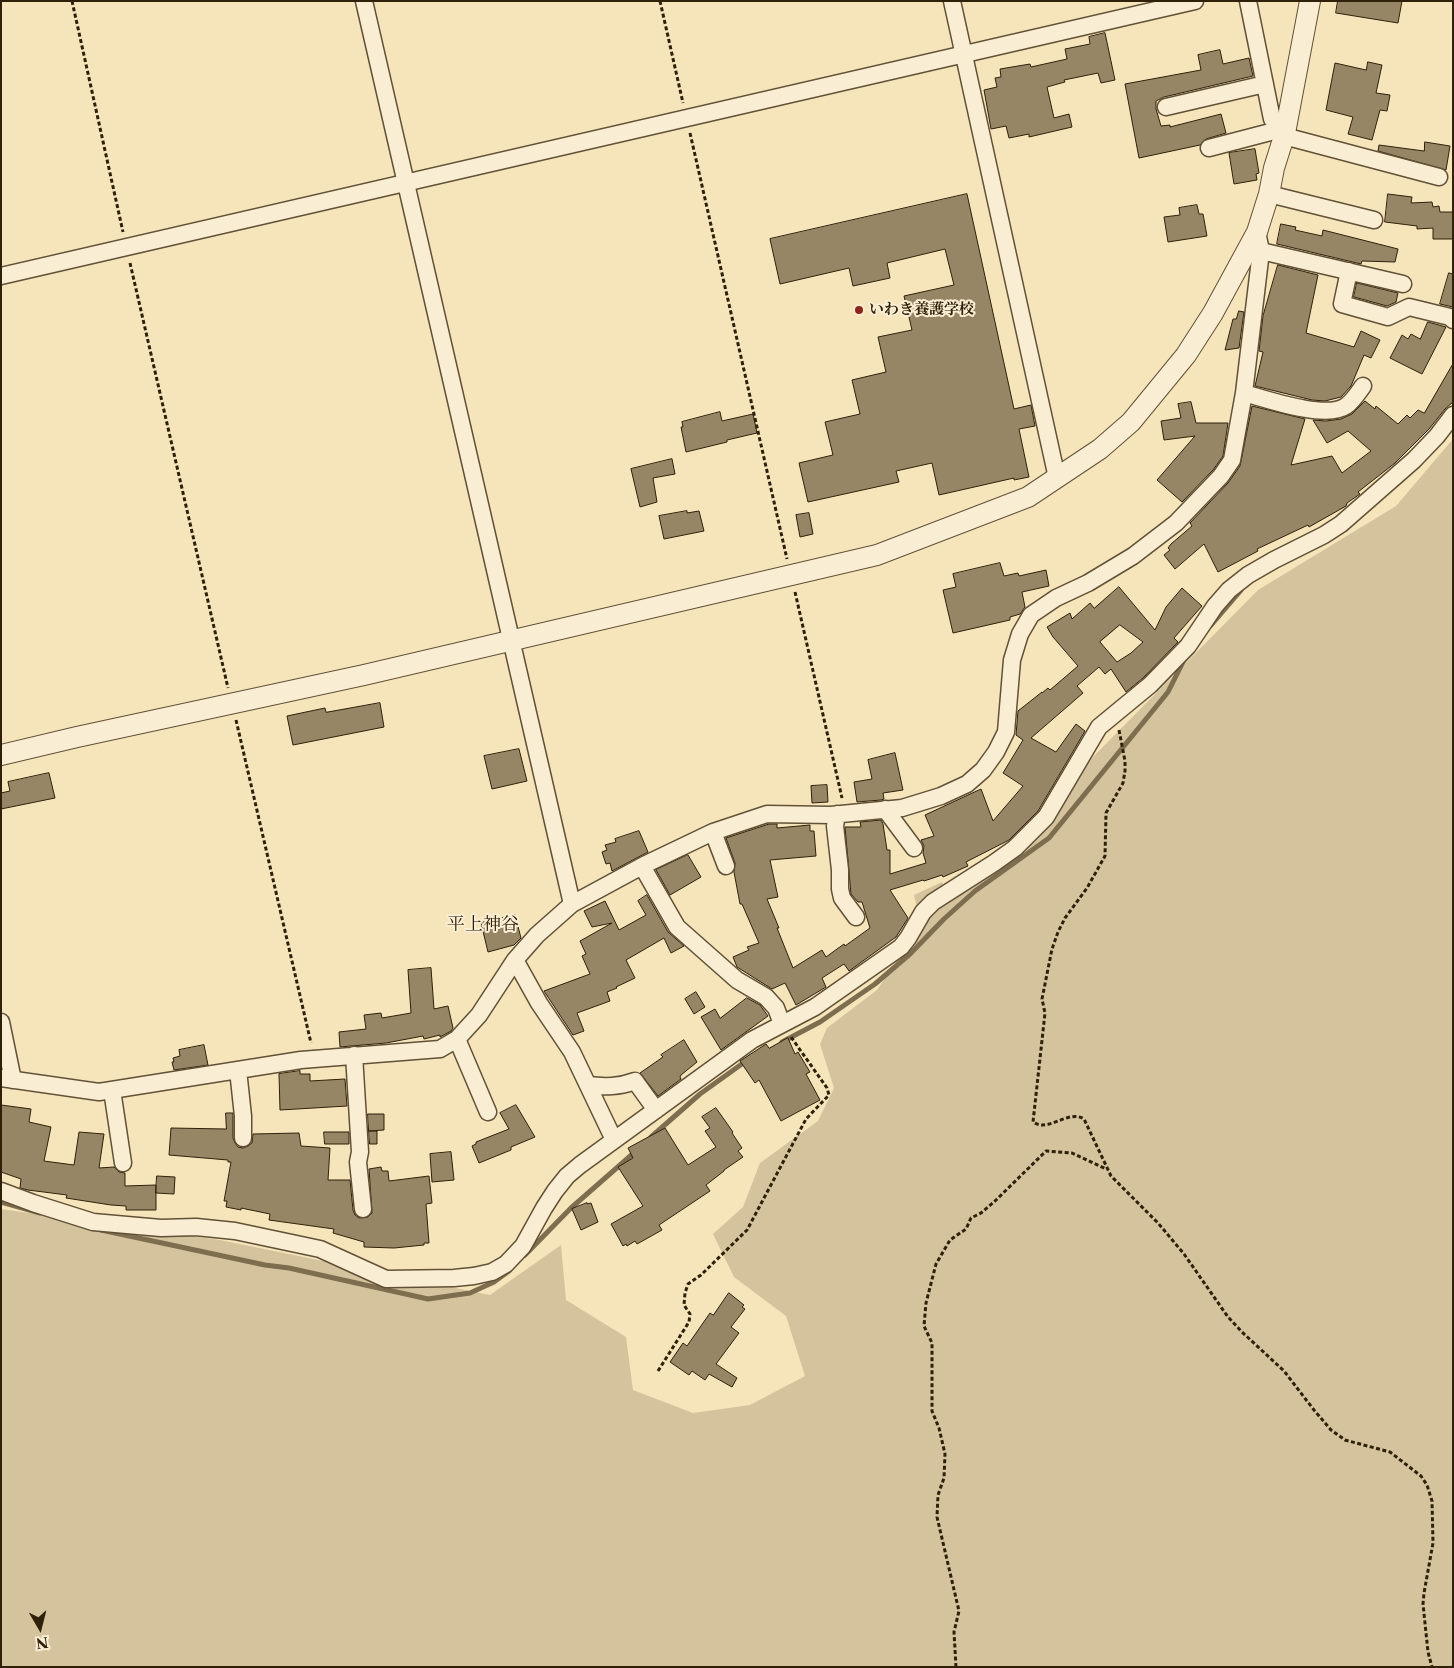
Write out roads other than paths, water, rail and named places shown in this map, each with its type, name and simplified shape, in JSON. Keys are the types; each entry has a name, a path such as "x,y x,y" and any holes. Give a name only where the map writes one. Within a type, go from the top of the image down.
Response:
{"street":[{"path":"364,1 572,904"},
{"path":"952,1 1057,478"},
{"path":"1,276 1194,1"},
{"path":"1248,1 1272,119 1284,133"},
{"path":"1,1022 7,1079 99,1092 314,1058 440,1048 457,1039 479,1015 515,960 537,935 572,904 642,866 713,832 767,814 841,814 902,808 941,796 967,784 983,770 996,752 1006,732 1012,660 1020,634 1031,615 1056,598 1088,583 1134,556 1176,523 1221,476 1232,460 1244,393 1259,242 1274,168 1284,133 1310,1"},
{"path":"1166,107 1265,84"},
{"path":"1209,148 1284,133 1439,177"},
{"path":"1269,194 1374,220"},
{"path":"1,755 364,675 877,555 1028,496 1100,449 1131,422 1186,355 1259,242"},
{"path":"1259,242 1349,271 1403,284"},
{"path":"1349,271 1342,304 1388,317 1409,307 1450,317 1453,320"},
{"path":"1244,393 1301,408 1330,411 1346,406 1363,386"},
{"path":"1,1190 33,1203 93,1222 161,1228 196,1227 235,1231 320,1249 386,1278 474,1276 499,1268 515,1256 523,1246 544,1208 567,1176 752,1040 815,1006 901,947 923,912 933,902 994,863 1026,838 1046,817 1099,728 1150,686 1188,646 1215,606 1229,590 1274,560 1324,535 1341,524 1414,460 1453,416"},
{"path":"886,809 914,848"},
{"path":"841,814 835,826 840,870 840,889 842,898 856,917"},
{"path":"713,832 726,866"},
{"path":"642,866 677,927 737,980 766,997 776,1008 782,1024"},
{"path":"515,960 539,1003 572,1052 614,1140"},
{"path":"457,1039 488,1112"},
{"path":"354,1055 360,1152 358,1162 363,1209"},
{"path":"238,1070 243,1116 243,1138"},
{"path":"588,1086 610,1087 635,1081 656,1110"},
{"path":"112,1090 123,1163"}],"waterway":[{"path":"1211,625 1241,590"},
{"path":"782,1042 820,1022 875,984 910,954 975,891 1049,838 1168,692 1184,660"},
{"path":"651,1137 700,1094 746,1061"},
{"path":"525,1255 571,1208 636,1151"},
{"path":"1,1202 40,1213"},
{"path":"101,1230 265,1265 289,1268 428,1299 470,1293 494,1282 509,1271"}],"place":[{"name":"いわき養護学校","path":"859,310"}],"district":[{"name":"平上神谷","path":"483,925"}]}
